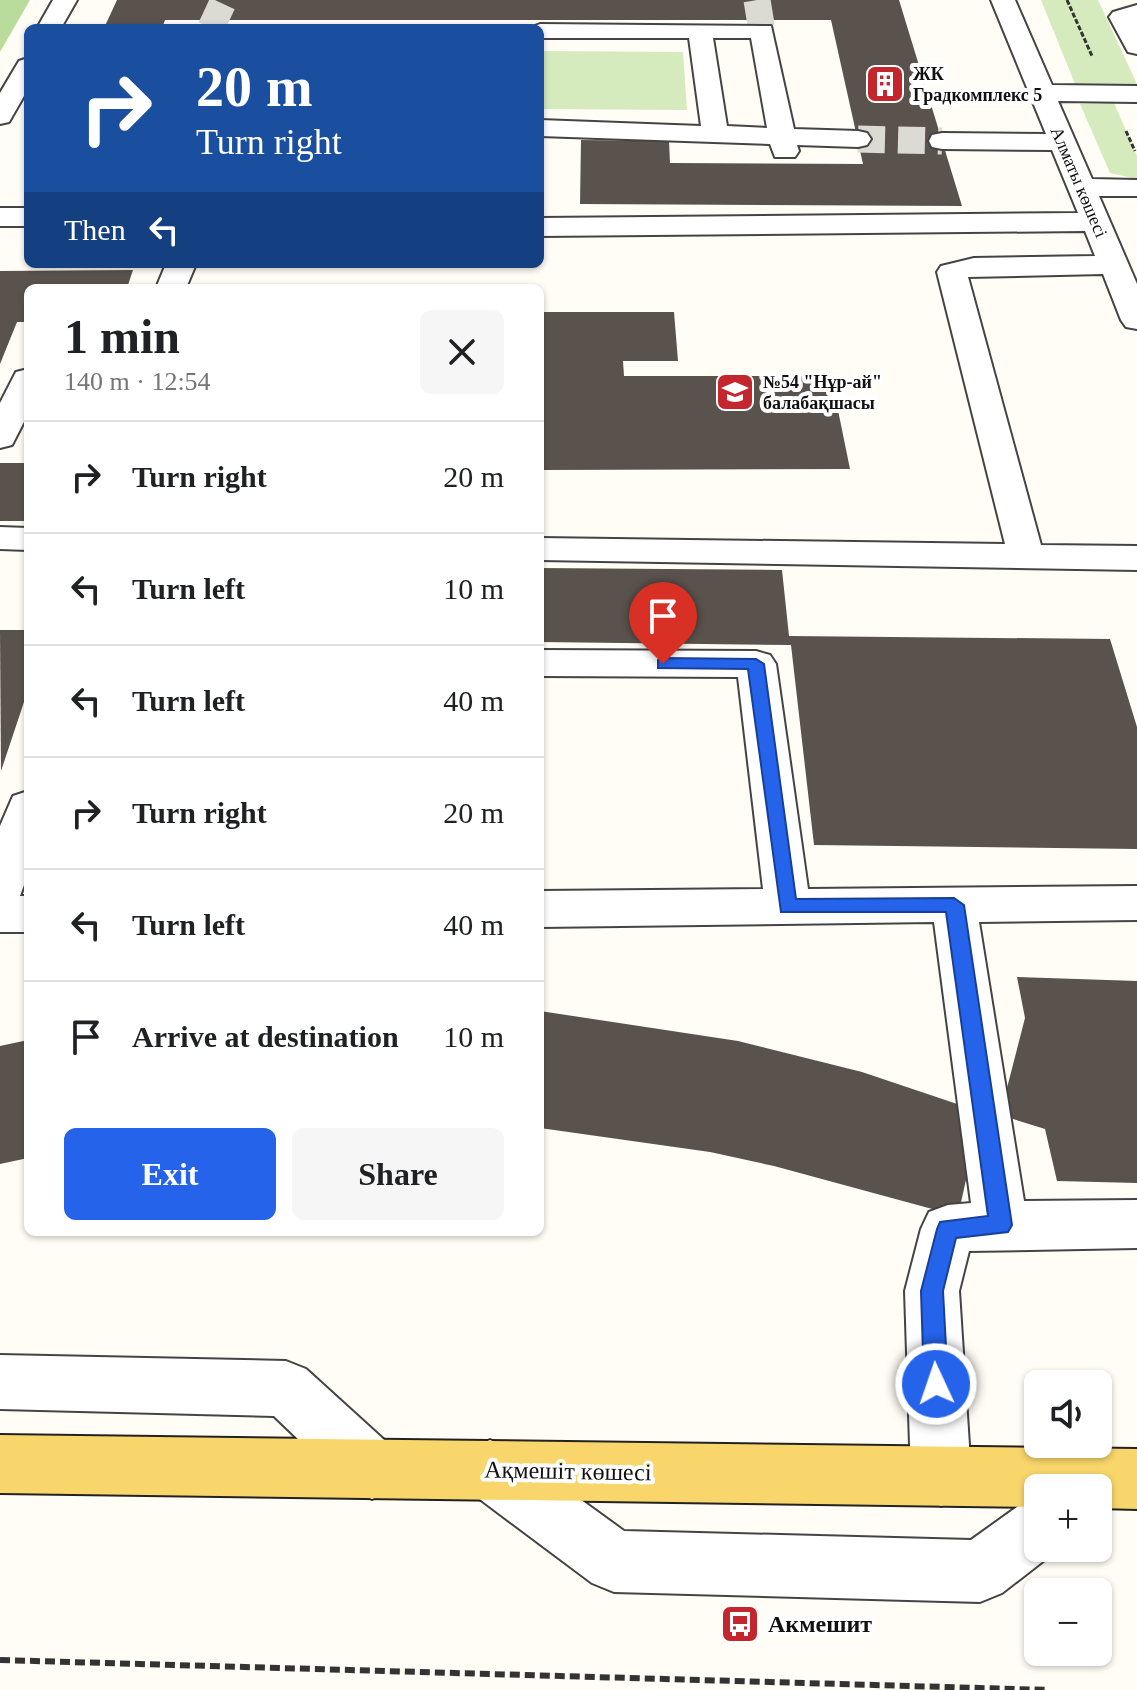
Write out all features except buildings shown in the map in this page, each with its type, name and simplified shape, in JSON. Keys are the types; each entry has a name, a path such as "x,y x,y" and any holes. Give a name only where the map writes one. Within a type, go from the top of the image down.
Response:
{"main road":[{"name":"Ақмешіт көшесі","path":"0,1464 1024,1479"}],"street":[{"path":"51,24 65,0"},
{"name":"Алматы көшесі","path":"1003,0 1137,320"},
{"path":"1137,12 1121,17 1137,47"},
{"path":"544,31 762,31 784,143"},
{"path":"700,31 715,133"},
{"path":"0,116 24,73"},
{"path":"1042,93 1137,94"},
{"path":"544,128 715,133 784,143 858,139"},
{"path":"942,141 1062,142"},
{"path":"1081,187 1137,188"},
{"path":"0,217 24,217"},
{"path":"544,227 1096,222"},
{"path":"1026,556 952,272 974,267 1114,265"},
{"path":"0,438 24,387"},
{"path":"0,457 24,457"},
{"path":"0,538 24,539"},
{"path":"544,549 1137,558"},
{"path":"544,663 756,664 788,907"},
{"path":"0,891 24,819"},
{"path":"544,909 1137,903"},
{"path":"954,905 1001,1225"},
{"path":"0,914 24,914"},
{"path":"941,1476 932,1291 948,1229 1001,1225 1137,1224"},
{"path":"0,1382 286,1389 372,1469"},
{"path":"490,1470 614,1561 980,1571 1024,1538"}],"path":[{"path":"0,1660 1049,1690"}],"green space":[{"path":"0,0 30,0 0,52"},
{"path":"1041,0 1098,0 1137,84 1075,84"},
{"path":"544,51 683,52 687,110 544,109"},
{"path":"1114,103 1137,156 1137,179 1110,173 1080,104"}],"tunnel":[{"path":"213,24 224,0"},
{"path":"757,0 762,31"},
{"path":"858,139 942,141"}],"place":[{"name":"ЖК Градкомплекс 5","path":"885,84"},
{"name":"№54 \"Нұр-ай\" балабақшасы","path":"735,392"},
{"name":"Акмешит","path":"740,1624"}],"route":[{"path":"663,664 756,664 788,907 954,905 1001,1225 948,1229 932,1291 936,1384"}]}
